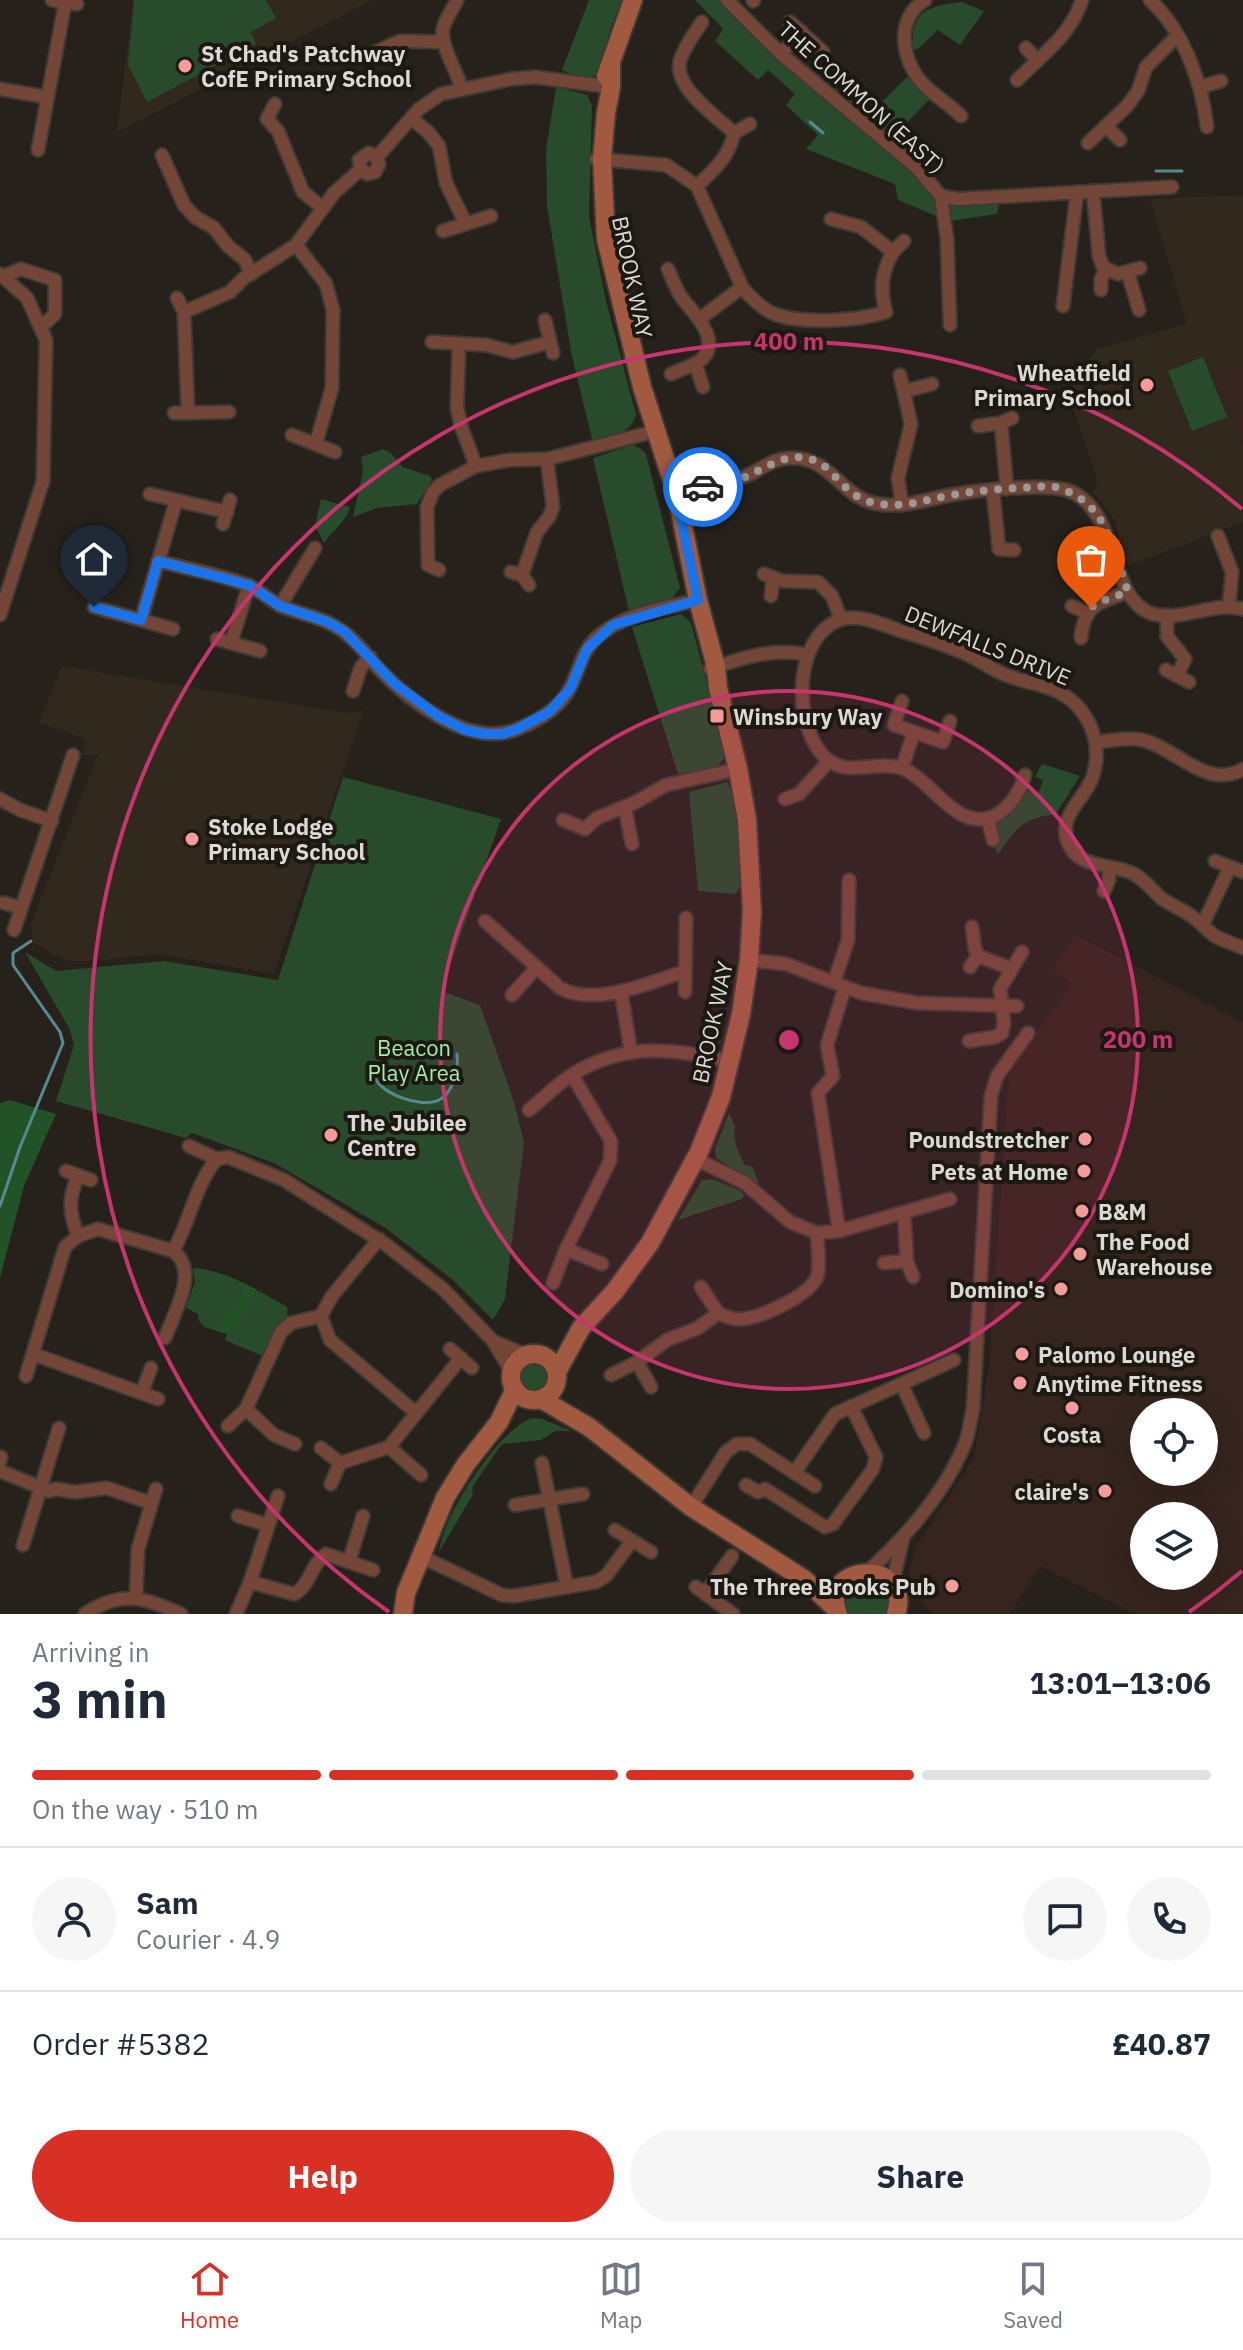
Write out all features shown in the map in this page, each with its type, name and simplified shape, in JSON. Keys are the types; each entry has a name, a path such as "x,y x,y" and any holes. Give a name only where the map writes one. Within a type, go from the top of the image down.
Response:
{"street":[{"path":"457,0 443,30 443,42 462,89"},
{"name":"BROOK WAY","path":"557,1377 581,1328 615,1291 650,1243 696,1159 731,1062 749,960 752,889 747,820 738,769 694,601 671,496 651,431 606,239 595,124 633,0"},
{"name":"THE COMMON (EAST)","path":"727,0 781,54 916,167 941,196 958,199 1172,187"},
{"path":"925,0 910,14 905,25 905,48 924,86 944,99 961,116"},
{"path":"1017,80 1063,37 1078,15 1082,0"},
{"path":"1150,0 1177,36 1201,87 1207,127"},
{"path":"38,150 65,2"},
{"path":"790,22 823,52"},
{"path":"695,27 679,62 681,77 690,94 734,133"},
{"path":"781,54 801,31"},
{"path":"369,36 377,50"},
{"path":"1088,143 1127,106 1138,91 1146,67 1177,36"},
{"path":"365,57 400,41 443,42"},
{"path":"1026,48 1037,60"},
{"path":"184,312 230,292 251,274 296,245 340,187 361,169 367,174 375,172 379,165 377,157 411,118 441,94 535,77 606,87"},
{"path":"1201,87 1221,81"},
{"path":"0,89 46,97"},
{"path":"680,104 690,94"},
{"path":"267,119 275,104"},
{"path":"253,112 267,119 278,131 303,192 323,208"},
{"path":"411,118 439,146 446,183 466,224"},
{"path":"697,186 723,161 734,133 750,124"},
{"path":"1106,126 1120,140"},
{"path":"162,155 174,165 184,205 195,217 214,228 228,246 245,260 251,274"},
{"path":"598,159 666,165 697,186 742,287 773,314 850,320 886,312"},
{"path":"1093,191 1099,256 1106,269 1118,274 1134,270 1139,310"},
{"path":"1063,306 1077,192"},
{"path":"941,196 947,239 950,325"},
{"path":"443,231 491,216"},
{"path":"831,219 861,227 893,252"},
{"path":"889,328 881,294 882,276 893,252 904,241"},
{"path":"296,245 326,284 333,310 332,388 316,443"},
{"path":"0,615 4,594 43,481 46,340 27,298 2,275 21,269 55,280 55,314 41,327"},
{"path":"668,269 683,299 701,318 708,339 707,351 695,363 671,374"},
{"path":"1101,290 1101,279 1106,269"},
{"path":"701,318 742,287"},
{"path":"177,298 184,312 188,413"},
{"path":"432,342 486,345 513,352 552,348 545,320"},
{"path":"459,344 457,408 476,466"},
{"path":"695,363 703,387"},
{"path":"900,375 911,424 898,478 902,505"},
{"path":"905,391 932,384"},
{"path":"174,413 229,412"},
{"path":"978,426 1006,421 1007,489"},
{"path":"429,569 428,501 440,485 476,466 509,460 547,459 651,431"},
{"path":"292,435 335,452"},
{"path":"671,496 744,477 776,460 807,458 828,470 853,495 865,501 902,505 952,495 1051,486 1074,493 1094,509 1113,547 1128,592 1142,609 1167,615 1229,605 1243,609"},
{"path":"521,577 537,532 553,507 547,459"},
{"path":"993,491 994,551 1014,550"},
{"path":"150,494 227,512"},
{"path":"141,620 176,501"},
{"path":"1218,536 1237,570 1229,605"},
{"path":"1086,557 1113,547"},
{"path":"280,606 315,548"},
{"path":"293,554 306,562"},
{"path":"158,561 249,585 280,606 336,627 360,646 395,684 451,724 485,734 503,734 530,723 556,705 570,689 587,649 613,625 694,601"},
{"path":"771,596 768,576 818,582 832,596 841,619 824,631 808,655 802,672 801,692 817,747 829,761 851,770 880,766 902,768 964,815 988,819 1013,800 1025,775"},
{"path":"231,643 249,585"},
{"path":"1081,638 1087,613 1096,603 1128,592"},
{"path":"1072,606 1087,613"},
{"path":"94,607 173,629"},
{"path":"1167,615 1167,636 1185,659 1177,676"},
{"name":"DEWFALLS DRIVE","path":"841,619 874,622 946,646 1003,674 1058,692 1083,712 1093,728 1096,742"},
{"path":"217,639 260,651"},
{"path":"712,668 764,653 788,650 808,655"},
{"path":"353,691 351,672 370,657"},
{"path":"902,701 894,725 943,742 950,721"},
{"path":"902,768 914,732"},
{"path":"1243,769 1236,774 1212,774 1146,740 1096,742 1093,779 1069,816 1065,828 1072,849 1093,864 1132,873 1161,898 1203,924 1214,935 1243,948"},
{"path":"14,930 52,821 75,772 73,755"},
{"path":"785,799 799,794 829,761"},
{"path":"563,820 585,836 597,818 625,808 666,785 738,769"},
{"path":"0,799 52,821"},
{"path":"625,808 632,844"},
{"path":"988,819 993,840"},
{"path":"1215,861 1243,872"},
{"path":"1203,924 1230,867"},
{"path":"1104,891 1109,880 1109,868"},
{"path":"839,1231 818,1093 833,1076 827,1045 848,940 849,880"},
{"path":"4,903 21,908"},
{"path":"685,992 686,918"},
{"path":"485,921 569,993 621,991 685,971"},
{"path":"972,927 978,956 1012,969"},
{"path":"969,1041 1002,1033 1004,1023 1000,989 1022,952"},
{"path":"970,967 978,956"},
{"path":"749,960 786,964 840,984 917,1003 1017,1006"},
{"path":"512,995 537,967"},
{"path":"621,991 631,1053"},
{"path":"867,1572 903,1538 941,1487 965,1443 973,1409 991,1096 997,1076 1028,1033"},
{"path":"529,1110 572,1075 631,1053 678,1050 731,1062"},
{"path":"553,1283 566,1249 610,1161 611,1141 572,1075"},
{"path":"189,1146 217,1159 228,1157 284,1180 379,1239 443,1289 493,1341 525,1398 537,1399 589,1427 691,1507 804,1579 837,1611"},
{"path":"173,1251 207,1170 217,1159"},
{"path":"696,1159 745,1183 790,1222 817,1233 839,1231 950,1199"},
{"path":"78,1236 69,1213 72,1174 91,1180"},
{"path":"904,1214 907,1261 913,1277"},
{"path":"26,1376 65,1247 78,1236 98,1229 173,1251 184,1262 186,1275 165,1338"},
{"path":"701,1287 718,1313 739,1319 784,1304 810,1288 816,1279 817,1233"},
{"path":"228,1426 246,1409 281,1332 291,1323 321,1316 332,1296 379,1239"},
{"path":"566,1249 602,1264"},
{"path":"884,1263 907,1261"},
{"path":"611,1375 637,1362 659,1344 698,1328 718,1313"},
{"path":"321,1316 330,1340 415,1412"},
{"name":"BROOK WAY","path":"533,1355 581,1328"},
{"path":"493,1341 548,1358 589,1427"},
{"path":"450,1349 472,1368"},
{"path":"33,1354 158,1399"},
{"path":"403,1614 406,1593 445,1498 466,1464 499,1422 513,1381 514,1365 533,1355"},
{"path":"331,1484 340,1463 389,1447 461,1358"},
{"path":"794,1473 835,1414 954,1360"},
{"path":"637,1362 651,1387"},
{"path":"142,1392 151,1368"},
{"path":"499,1422 548,1395 557,1377"},
{"path":"902,1385 924,1433"},
{"path":"746,1485 758,1492 765,1489 825,1527 833,1524 873,1469 876,1457 851,1406"},
{"path":"246,1409 274,1435 295,1444"},
{"path":"23,1545 59,1428"},
{"path":"691,1507 726,1452 737,1444 750,1444 815,1486"},
{"path":"389,1447 421,1475"},
{"path":"321,1448 340,1463"},
{"path":"542,1463 567,1587"},
{"path":"0,1471 40,1488 75,1492 107,1488 151,1503"},
{"path":"136,1596 138,1549 156,1489"},
{"path":"515,1505 583,1494"},
{"path":"236,1614 250,1582 278,1496"},
{"path":"238,1516 267,1525"},
{"path":"349,1562 363,1516"},
{"path":"14,1526 28,1530"},
{"path":"615,1530 651,1552"},
{"path":"895,1599 903,1538"},
{"path":"420,1556 502,1595 514,1596 596,1582 606,1576 632,1541"},
{"path":"250,1582 294,1594 304,1589 316,1561 326,1554 373,1570"},
{"path":"732,1556 700,1590 733,1614"},
{"path":"837,1611 836,1596 841,1585 857,1573 867,1572 881,1575 895,1599 913,1614"},
{"path":"804,1579 841,1585"},
{"path":"85,1614 101,1603 136,1596 181,1614"}],"shaded area":[{"name":"St Chad's Patchway CofE Primary School","path":"133,0 373,0 117,132"},
{"name":"Wheatfield Primary School","path":"1243,195 1243,365 1213,374 1243,448 1243,522 1127,566 1114,519 1093,492 1098,481 1069,396 1096,349 1187,324 1150,199"},
{"path":"1243,365 1243,448 1213,374"},
{"name":"Stoke Lodge Primary School","path":"62,666 347,713 363,711 274,974 158,954 68,961 33,942 31,923 98,755 82,755 86,739 39,722"},
{"path":"1076,935 1243,1022 1243,1614 1135,1614 1040,1566 1010,1614 935,1614 927,1609 907,1581 915,1548 974,1458 989,1366 1009,1074 1071,984 1052,969"}],"green space":[{"name":"St Chad's Patchway CofE Primary School","path":"134,0 266,0 276,18 251,32 256,44 147,102 128,65"},
{"path":"589,0 622,0 600,68 594,76 584,79 562,70"},
{"path":"695,0 735,0 792,54 869,115 907,77 929,100 892,138 941,191 1003,191 997,214 948,221 898,200 895,184 806,149 818,135 786,105 795,94 768,70 758,80 715,41 723,29"},
{"path":"962,2 984,11 960,45 938,30 913,50 915,26 924,12"},
{"path":"556,87 587,95 592,105 589,217 606,301 636,415 624,431 592,439 571,352 547,206 546,150"},
{"path":"1203,357 1227,417 1192,431 1168,371"},
{"path":"632,445 646,454 680,588 670,601 629,611 593,458"},
{"path":"383,449 403,467 430,476 432,480 417,504 377,508 353,517 363,471 361,457"},
{"path":"321,499 350,507 324,543 315,526"},
{"path":"681,614 691,623 725,750 724,758 717,767 678,774 632,627"},
{"path":"1042,764 1080,776 1056,814 1034,819 1020,827 997,855 993,846 993,826 1016,807 1026,790 1038,794 1043,780 1035,777"},
{"name":"Beacon Play Area","path":"343,777 501,819 441,991 480,1005 514,1102 524,1142 505,1299 493,1320 453,1280 384,1227 274,1163 192,1133 186,1138 56,1101 74,1045 70,1030 25,952 56,971 164,961 278,980"},
{"path":"727,782 739,828 742,879 736,894 698,891 689,792"},
{"path":"10,1100 56,1114 24,1186 0,1278 0,1103"},
{"path":"729,1113 735,1127 738,1151 745,1165 753,1167 759,1185 716,1158 715,1149"},
{"path":"712,1179 741,1191 744,1195 742,1199 678,1220 702,1180"},
{"path":"193,1269 232,1278 287,1307 284,1326 265,1357 225,1340 227,1334 204,1327 198,1314 186,1308 195,1282"},
{"path":"243,1283 257,1290 245,1313 228,1334 217,1331 217,1325 236,1307"},
{"path":"535,1359 547,1364 552,1376 547,1388 535,1393 523,1388 518,1376 523,1364"},
{"path":"532,1418 572,1431 555,1431 541,1440 502,1444 473,1486 472,1496 439,1552 450,1518 474,1476 488,1456 518,1425"},
{"path":"871,1580 881,1586 889,1598 887,1614 847,1614 845,1601 849,1590 858,1583"}],"waterway":[{"path":"810,122 823,133"},
{"path":"1156,171 1182,171"},
{"path":"0,1206 20,1147 63,1043 60,1032 13,965 13,953 31,941"},
{"path":"374,1075 383,1088 401,1098 422,1102 439,1100 451,1086 456,1073 457,1054"}],"way so far":[{"path":"703,487 744,477 776,460 807,458 828,470 853,495 879,504 902,505 971,492 1051,486 1063,488 1084,499 1094,509 1105,527 1128,592 1096,603 1091,608"}],"place":[{"name":"St Chad's Patchway CofE Primary School","path":"185,66"},
{"name":"Wheatfield Primary School","path":"1147,385"},
{"name":"Winsbury Way","path":"717,716"},
{"name":"Stoke Lodge Primary School","path":"192,839"},
{"name":"The Jubilee Centre","path":"331,1135"},
{"name":"Poundstretcher","path":"1085,1139"},
{"name":"Pets at Home","path":"1084,1171"},
{"name":"B&M","path":"1082,1211"},
{"name":"The Food Warehouse","path":"1080,1254"},
{"name":"Domino's","path":"1061,1289"},
{"name":"Palomo Lounge","path":"1022,1354"},
{"name":"Anytime Fitness","path":"1020,1383"},
{"name":"Costa","path":"1072,1408"},
{"name":"claire's","path":"1105,1491"},
{"name":"The Three Brooks Pub","path":"952,1586"}],"route":[{"path":"94,607 141,620 158,561 249,585 280,606 328,622 345,632 395,684 451,724 485,734 503,734 549,712 570,689 587,649 613,625 698,600 676,494 703,487"}]}
